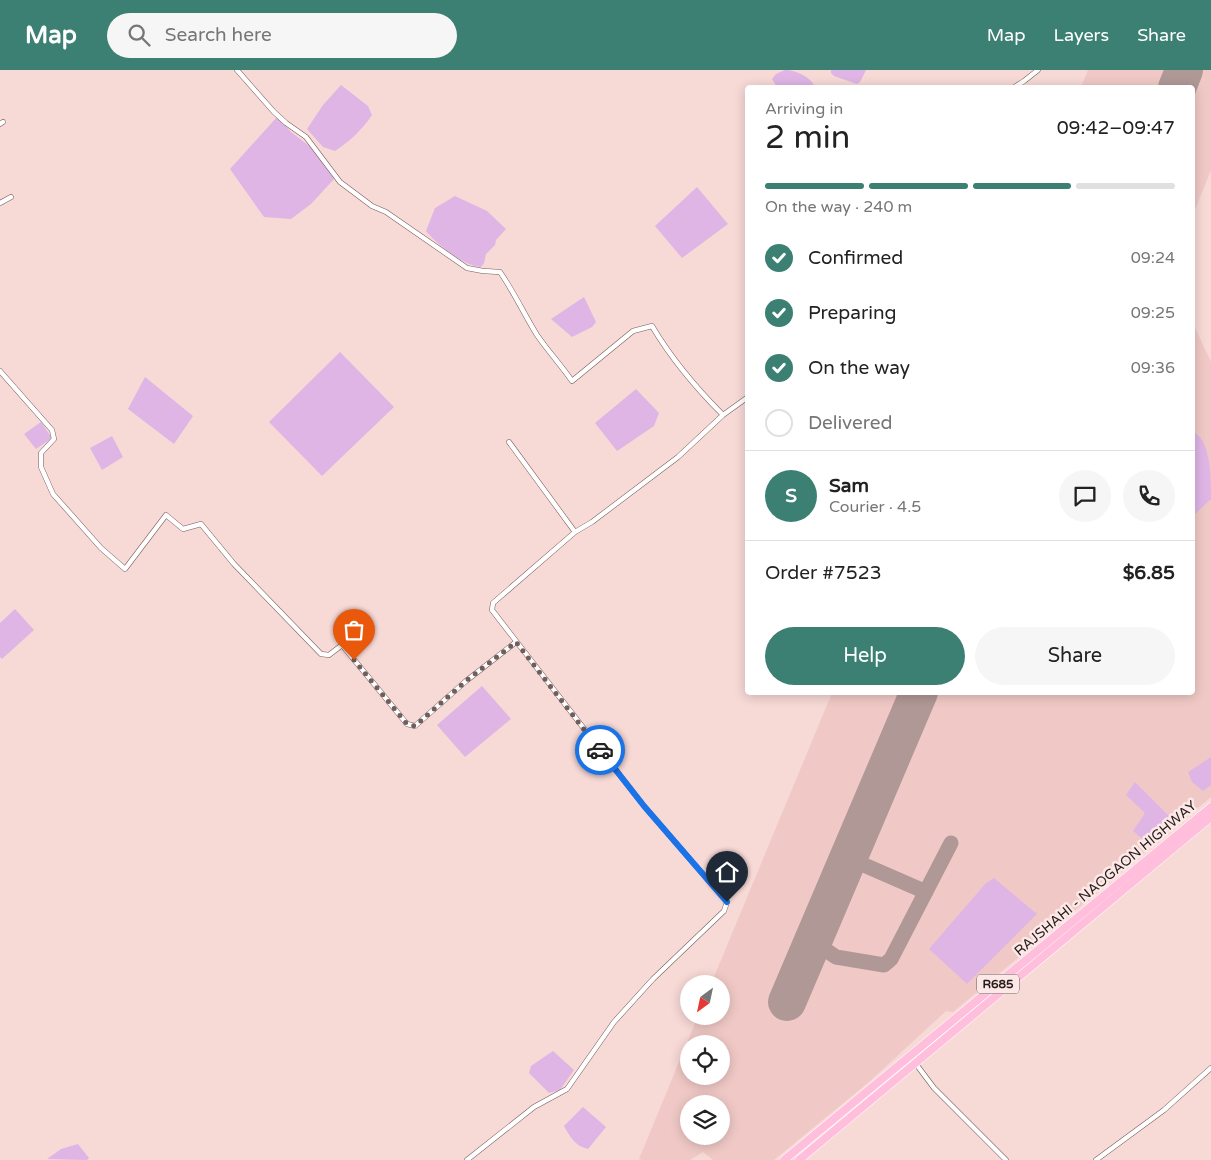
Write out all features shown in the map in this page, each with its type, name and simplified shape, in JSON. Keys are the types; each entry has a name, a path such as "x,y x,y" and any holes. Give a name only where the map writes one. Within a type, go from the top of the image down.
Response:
{"main road":[{"name":"RAJSHAHI - NAOGAON HIGHWAY","path":"799,1160 1211,807"},
{"name":"RAJSHAHI - NAOGAON HIGHWAY","path":"784,1160 899,1073 916,1064 1211,817"}],"street":[{"path":"237,70 274,112 310,142 340,182 372,206 386,212 467,268 500,272 539,338 572,381 634,331 652,326 702,394 723,415"},
{"path":"1018,85 1038,70"},
{"path":"0,203 11,197"},
{"path":"0,372 52,430 54,439 41,453 40,467 53,494 101,548 124,569 166,515 183,529 201,524 234,564 321,654 329,655 342,645 407,724 415,726 466,681 516,642"},
{"path":"467,1160 534,1107 567,1089 614,1022 653,979 724,911 727,902 644,806 516,642 492,610 494,603 575,532 592,522 678,457 723,415 745,399"},
{"path":"510,442 575,532"},
{"path":"916,1064 934,1088 1006,1160"},
{"path":"1096,1160 1164,1110 1211,1068"}],"shaded area":[{"path":"785,70 794,71 803,75 814,85 776,85 772,79 776,74"},
{"path":"831,70 866,70 857,84 834,76"},
{"path":"1088,70 1211,70 1211,170 1195,210 1195,85 1082,85"},
{"path":"341,85 368,106 372,115 355,135 335,151 323,147 307,129 323,105"},
{"path":"277,117 291,132 312,148 334,179 311,204 291,219 264,217 230,169"},
{"path":"697,187 728,224 682,258 655,226"},
{"path":"455,196 487,211 506,229 486,254 481,267 467,263 451,254 426,231 435,208"},
{"path":"584,297 596,322 592,327 572,337 551,319"},
{"path":"1195,327 1211,362 1211,797 953,1012 946,1011 870,1081 774,1160 713,1160 703,1152 690,1160 639,1159 680,1060 680,1085 730,1085 730,1035 690,1035 694,1025 730,1025 730,975 715,975 831,695 1195,695"},
{"path":"340,352 394,407 322,476 269,422"},
{"path":"145,377 193,416 174,444 128,409"},
{"path":"636,389 659,413 654,426 617,451 595,423"},
{"path":"41,422 52,438 36,449 24,434"},
{"path":"1195,433 1199,436 1207,451 1211,499 1195,514"},
{"path":"112,436 123,457 102,470 90,448"},
{"path":"15,609 34,630 2,659 0,657 0,623"},
{"path":"482,686 511,719 465,757 437,725"},
{"path":"1211,757 1211,785 1203,791 1192,782 1188,772"},
{"path":"1135,782 1169,816 1145,841 1133,831 1145,813 1126,795"},
{"path":"994,878 1037,914 967,984 929,949 986,883"},
{"path":"553,1051 574,1070 560,1090 549,1093 529,1073 531,1066"},
{"path":"583,1107 606,1127 588,1149 576,1143 564,1126"},
{"path":"78,1144 89,1158 87,1160 47,1159 61,1149"}],"taxiway":[{"path":"815,936 820,946 836,957 884,965 891,959 951,843"},
{"path":"848,858 926,892"}],"runway":[{"path":"1178,85 1184,70"},
{"path":"787,1002 918,695"}],"way so far":[{"path":"354,660 407,724 415,726 466,681 516,642 600,750"}],"route":[{"path":"600,750 644,806 727,902"}]}
